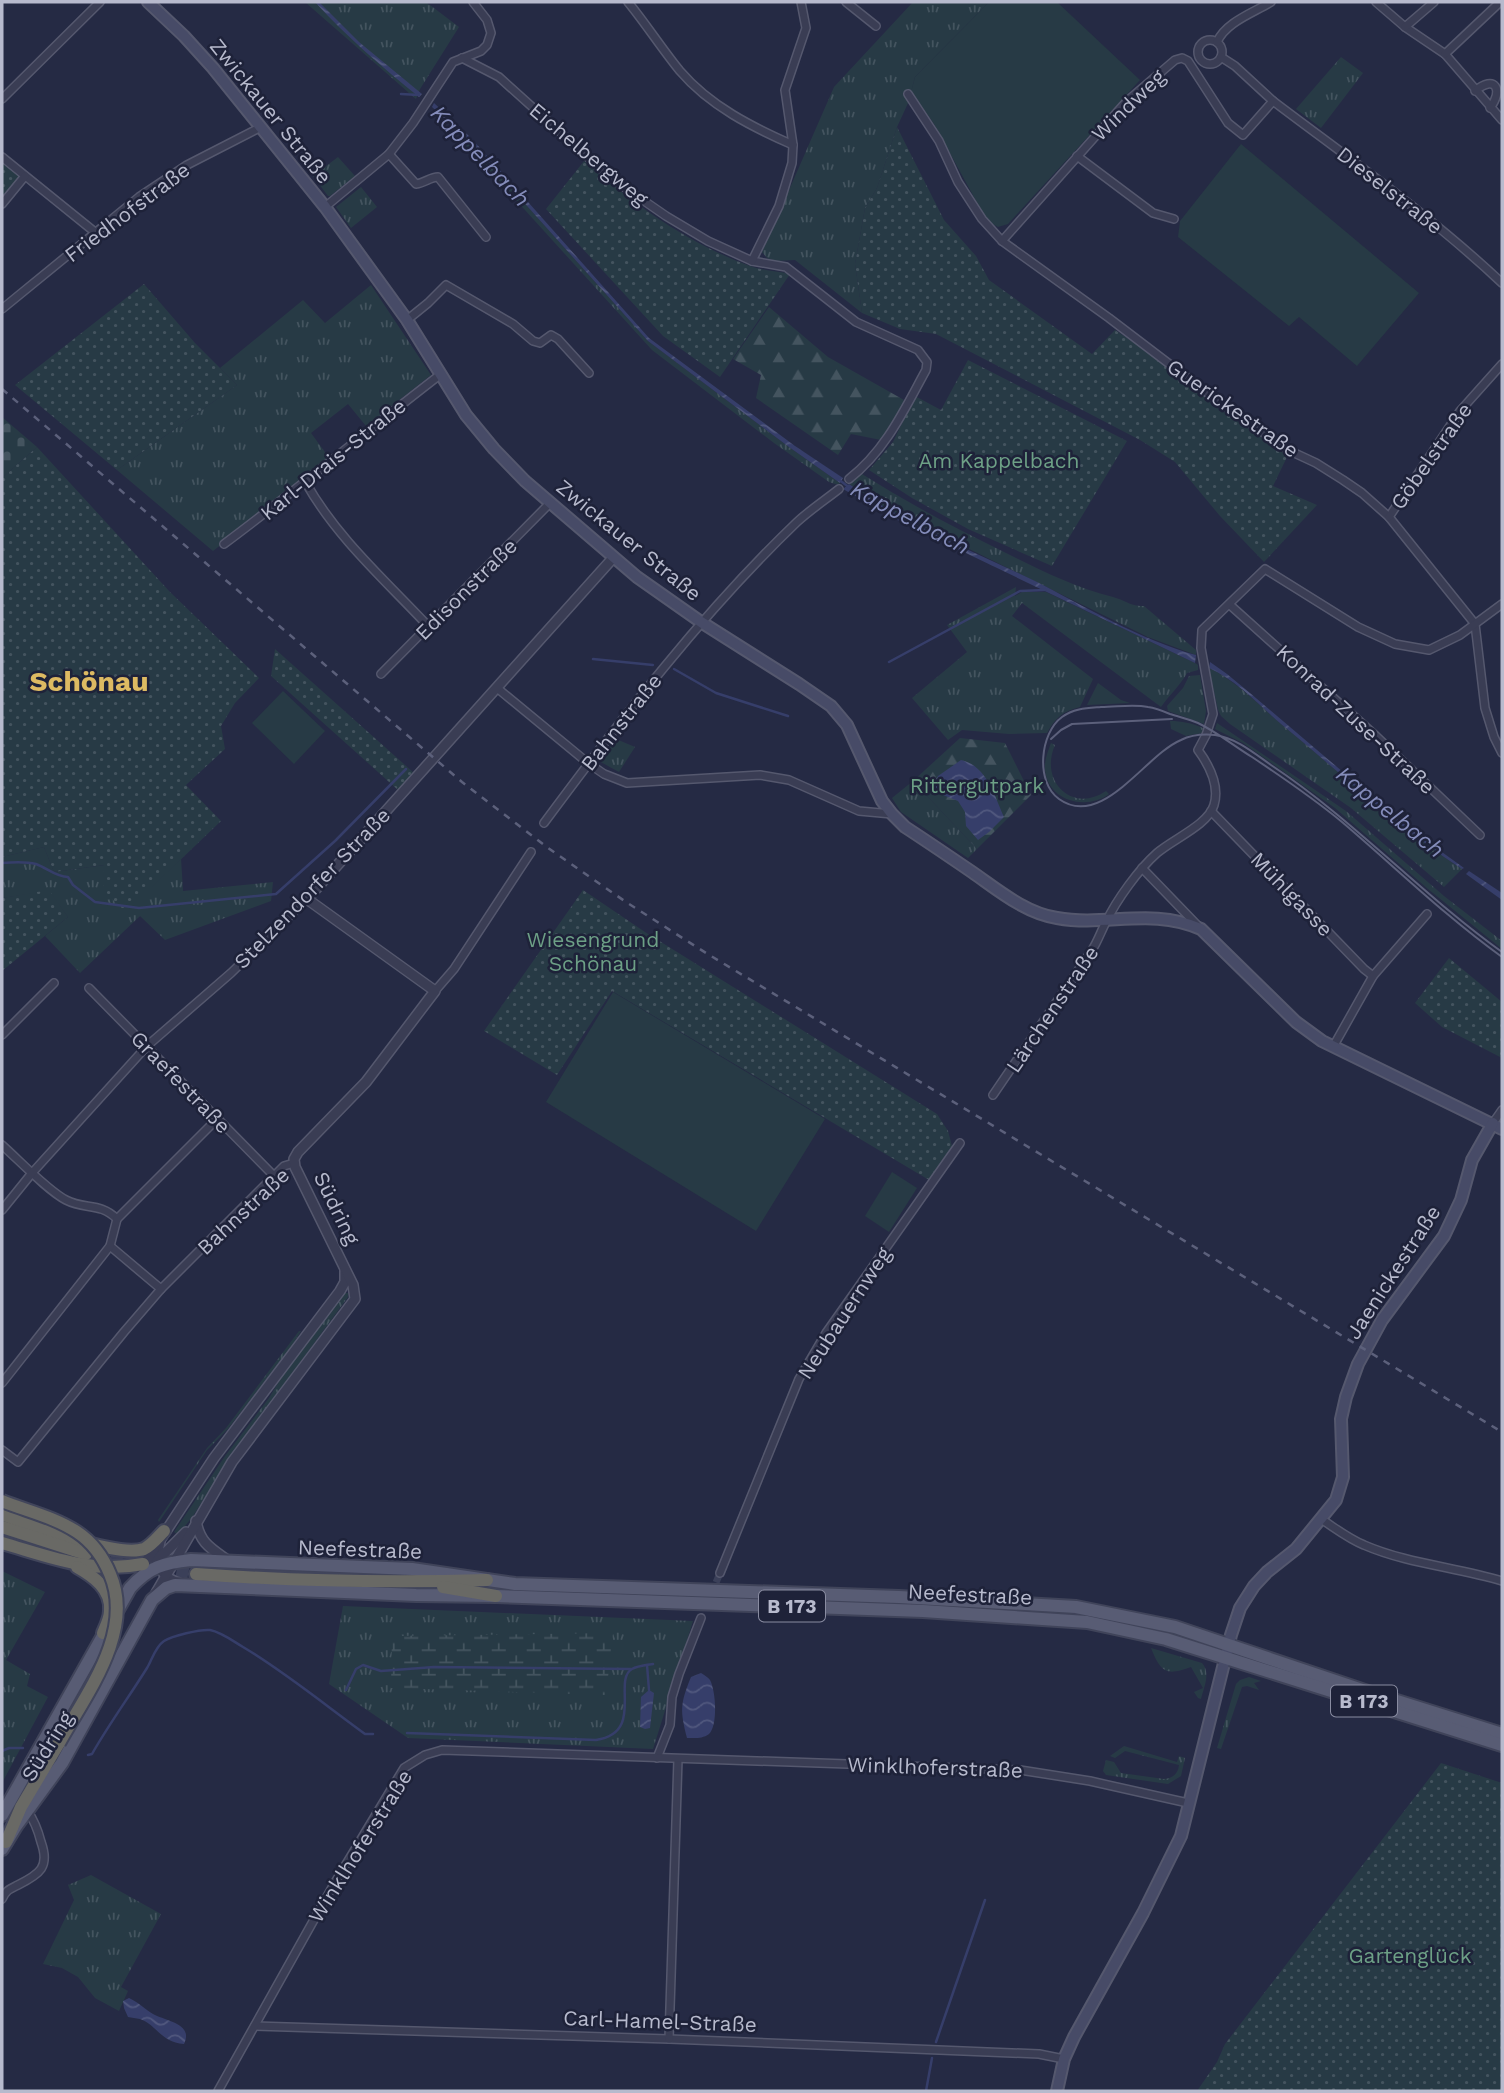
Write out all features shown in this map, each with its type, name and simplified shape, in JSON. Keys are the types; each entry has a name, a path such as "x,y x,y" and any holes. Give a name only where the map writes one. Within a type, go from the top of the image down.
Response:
{"highway":[{"path":"2,1502 51,1519 80,1534 100,1555 115,1586 118,1604 111,1645 59,1743 21,1807 4,1846"},
{"path":"2,1514 64,1536 122,1550 143,1549 164,1531"},
{"path":"2,1527 86,1554"},
{"path":"2,1543 71,1563 110,1568 143,1564"},
{"path":"71,1563 97,1580 105,1589 110,1611 103,1633"},
{"name":"Neefestraße","path":"192,1579 419,1582 487,1580"},
{"name":"Neefestraße","path":"419,1582 496,1595"}],"main road":[{"name":"Zwickauer Straße","path":"148,2 184,36 325,208 407,320 478,432 525,481 613,558 701,622 831,706 847,724 881,798 905,827 1017,903 1039,914 1058,919 1162,918 1201,929 1296,1022 1333,1047 1497,1126"},
{"name":"Jaenickestraße","path":"1228,1651 1240,1608 1254,1586 1296,1549 1336,1500 1342,1484 1341,1419 1358,1364 1382,1320 1448,1229 1461,1200 1472,1160 1497,1126"},
{"name":"Neefestraße","path":"160,1567 191,1560 412,1569 515,1584 899,1597 1076,1607 1175,1627 1228,1651 1502,1745"},
{"name":"Südring","path":"2,1815 7,1796 130,1588 142,1575 160,1567"},
{"path":"152,1600 166,1588 192,1579"},
{"name":"B 173","path":"192,1579 416,1595 496,1595"},
{"name":"Neefestraße","path":"496,1595 956,1612 1087,1622 1228,1651 1502,1734"},
{"name":"Südring","path":"27,1810 72,1745 152,1600"},
{"path":"1057,2091 1064,2059 1152,1897 1181,1836 1228,1651"},
{"path":"4,1846 27,1810"}],"street":[{"path":"2,99 100,2"},
{"path":"325,208 389,154 422,111 453,62 481,51 487,45 491,33 486,20 473,2"},
{"path":"628,2 680,71 701,93 761,131 793,145"},
{"path":"752,261 779,206 792,163 793,145 785,90 806,28 801,2"},
{"path":"846,2 876,26"},
{"path":"1221,57 1222,50 1217,42 1220,34 1271,2"},
{"path":"1376,2 1405,27 1444,54 1502,120"},
{"path":"1405,27 1434,2"},
{"path":"1444,54 1497,5"},
{"name":"Dieselstraße","path":"1217,42 1209,40 1202,43 1199,54 1202,60 1209,64 1221,57 1235,66 1273,101 1472,254 1502,283"},
{"name":"Eichelbergweg","path":"462,58 499,77 611,178 644,201 708,241 752,261 786,267 856,321 918,350 927,362 926,370 892,433 849,479"},
{"name":"Windweg","path":"1002,241 1126,102 1175,60 1182,58 1188,61 1228,123 1243,135 1273,101"},
{"path":"1475,91 1486,83 1498,87 1499,98 1490,108"},
{"name":"Guerickestraße","path":"908,94 939,141 958,182 982,219 1002,241 1214,398 1288,450 1343,480 1389,517 1475,624"},
{"name":"Friedhofstraße","path":"2,309 139,197 187,165 261,127"},
{"path":"389,154 416,184 438,177 486,237"},
{"path":"2,156 96,233"},
{"name":"Windweg","path":"1077,156 1153,214 1174,219"},
{"path":"2,204 25,176"},
{"path":"407,320 446,285 513,324 533,341 540,343 551,335 558,339 589,373"},
{"name":"Göbelstraße","path":"1389,517 1460,411 1502,364"},
{"name":"Karl-Drais-Straße","path":"225,544 306,483 352,443 441,374"},
{"path":"306,483 319,505 348,542 429,627"},
{"name":"Bahnstraße","path":"544,823 588,763 701,622 799,521 839,489"},
{"name":"Edisonstraße","path":"380,674 551,502"},
{"name":"Stelzendorfer Straße","path":"2,1210 147,1046 232,973 307,899 613,558"},
{"path":"1211,811 1215,797 1214,782 1210,769 1198,750 1213,714 1204,672 1202,630 1265,569 1358,626 1395,644 1429,650 1460,635 1502,604"},
{"name":"Konrad-Zuse-Straße","path":"1230,605 1376,736 1480,835"},
{"path":"1475,624 1485,708 1502,753"},
{"path":"497,688 588,763 612,778 627,783 760,775 789,780 859,811 892,814"},
{"name":"Lärchenstraße","path":"993,1095 1096,944 1107,920 1142,869 1156,854 1198,825 1211,811"},
{"name":"Mühlgasse","path":"1211,811 1373,976"},
{"name":"Bahnstraße","path":"2,1450 18,1462 161,1289 284,1166 294,1163 298,1153 366,1082 454,969 531,852"},
{"name":"Zwickauer Straße","path":"1142,869 1201,929"},
{"path":"307,899 435,992"},
{"path":"1333,1047 1373,976 1427,914"},
{"path":"2,1035 54,984"},
{"name":"Graefestraße","path":"89,988 274,1176"},
{"path":"1497,1126 1502,1110"},
{"path":"2,1383 110,1246 117,1219 217,1119"},
{"name":"Neubauernweg","path":"720,1573 799,1379 826,1333 960,1143"},
{"path":"2,1145 63,1199 75,1204 107,1209 117,1219"},
{"name":"Südring","path":"173,1562 232,1462 352,1304 355,1292 294,1163"},
{"path":"110,1246 161,1289"},
{"name":"Südring","path":"130,1588 164,1531 214,1458 340,1291 345,1282 345,1268"},
{"path":"1321,1519 1357,1542 1386,1553 1502,1581"},
{"path":"196,1521 198,1533 205,1545 231,1563"},
{"name":"Südring","path":"160,1567 166,1552 196,1521"},
{"name":"Südring","path":"152,1600 160,1567 164,1531"},
{"name":"Neefestraße","path":"143,1564 160,1567"},
{"path":"160,1567 176,1582 192,1579"},
{"path":"657,1758 670,1725 672,1697 679,1674 701,1618"},
{"name":"Winklhoferstraße","path":"218,2091 334,1884 404,1768 425,1755 442,1750 1031,1770 1097,1782 1188,1804"},
{"path":"669,2039 678,1759"},
{"name":"Südring","path":"2,1899 9,1889 38,1873 44,1866 46,1857 43,1846 27,1810"},
{"name":"Carl-Hamel-Straße","path":"255,2026 1039,2054 1064,2059"}],"green space":[{"path":"305,2 426,2 459,27 416,99"},
{"path":"913,2 989,2 915,77 877,188 865,208 855,264 862,313 795,260 775,261 762,252 834,87"},
{"path":"989,2 1057,2 1140,80 1008,224 998,227 987,221 934,124 911,92 915,77"},
{"path":"1341,57 1363,73 1321,128 1296,109"},
{"path":"897,127 944,220 976,256 989,280 1092,354 1115,330 1163,362 1213,404 1288,455 1273,486 1317,505 1264,562 1220,516 1175,462 1140,440 936,334 900,329 862,313 855,264 865,208 877,188"},
{"path":"468,140 648,341 840,483 838,485 829,482 652,350 465,144"},
{"path":"1241,144 1419,293 1357,366 1299,317 1289,326 1178,237 1180,221"},
{"path":"2,157 25,176 2,204"},
{"path":"338,157 355,176 328,196 313,176"},
{"path":"584,161 642,208 685,235 753,267 790,274 720,377 663,336 546,209"},
{"path":"361,187 377,207 351,228 336,207"},
{"path":"144,284 195,343 237,385 117,470 15,385"},
{"path":"371,285 431,375 366,426 348,404 311,433 330,459 213,551 117,470 237,385 220,368 303,300 325,323"},
{"path":"769,307 828,357 904,400 895,420 881,440 851,434 838,455 756,398 761,375 733,359"},
{"name":"Am Kappelbach","path":"968,360 1127,441 1052,566 968,529 869,470 893,442 915,396 941,410"},
{"path":"2,417 37,447 2,478"},
{"path":"37,447 170,592 259,678 235,703 221,726 225,749 186,785 221,821 125,913 103,889 104,865 54,872 44,847 2,857 2,478"},
{"path":"862,474 950,524 1044,572 1144,606 1196,650 1196,655 1148,637 886,508 849,484"},
{"path":"1016,587 1015,596 1022,592 1046,592 1195,663 1198,670 1187,673 1161,707 1022,603 1012,616 1093,679 1080,707 1060,716 1047,733 1009,734 962,730 948,740 912,698 967,652 947,625"},
{"path":"275,649 414,773 398,790 271,676"},
{"path":"1209,668 1237,686 1392,818 1462,869 1444,887 1351,808 1230,724 1218,710"},
{"path":"1200,675 1206,711 1204,724 1168,711 1167,706 1183,688 1189,676"},
{"path":"1098,683 1121,700 1130,703 1087,705"},
{"path":"283,691 325,731 294,764 252,723"},
{"path":"1170,721 1199,726 1203,728 1202,733 1186,736 1171,729"},
{"path":"1217,723 1346,811 1444,896 1502,941 1502,949 1335,808 1243,743 1215,729"},
{"name":"Rittergutpark","path":"960,738 1005,743 1031,795 977,849 913,781"},
{"path":"616,739 635,747 619,772 599,761"},
{"path":"1051,743 1055,745 1051,771 1062,790 1081,799 1106,791 1109,794 1090,802 1079,802 1061,796 1053,789 1045,767"},
{"path":"913,781 977,849 968,858 901,812 892,798"},
{"path":"44,847 54,872 105,865 125,912 181,859 183,891 273,882 271,901 165,940 140,916 80,973 45,936 68,917 49,891 2,898 2,857"},
{"path":"49,890 68,917 2,971 2,898"},
{"name":"Wiesengrund Schönau","path":"583,890 645,932 937,1114 948,1131 952,1146 929,1180 612,991 557,1075 484,1031"},
{"path":"1449,958 1502,1002 1502,1058 1442,1027 1415,1003"},
{"path":"613,992 825,1119 756,1231 546,1102"},
{"path":"892,1172 917,1188 889,1232 865,1216"},
{"path":"344,1293 348,1293 348,1297 229,1459 178,1535 174,1532 225,1456 269,1398 313,1331"},
{"path":"299,1331 292,1346 227,1430 207,1450 159,1522 207,1448 226,1428"},
{"path":"2,1571 45,1592 6,1660 30,1674 27,1686 48,1697 2,1783"},
{"path":"343,1606 693,1621 653,1749 408,1738 329,1684"},
{"path":"613,1633 606,1695 391,1688 392,1636"},
{"path":"1151,1648 1202,1663 1206,1676 1201,1699 1194,1692 1203,1688 1191,1667 1170,1672 1165,1670 1158,1663"},
{"path":"1249,1677 1261,1681 1254,1683 1259,1690 1242,1687 1221,1749 1217,1748 1236,1684"},
{"path":"1124,1746 1177,1762 1179,1756 1185,1758 1181,1776 1168,1784 1106,1775 1103,1771 1106,1760 1114,1762 1121,1773 1164,1779 1172,1777 1178,1771 1179,1765 1125,1751 1115,1758 1110,1756"},
{"name":"Gartenglück","path":"1441,1763 1502,1783 1502,2091 1197,2091 1217,2062 1225,2044"},
{"path":"91,1875 161,1914 121,1987 128,1991 119,2011 95,1998 78,1977 62,1968 43,1964 74,1900 68,1885"}],"water":[{"path":"315,2 319,2 359,42 422,94 419,97 378,63"},
{"path":"434,103 471,138 649,338 795,446 843,478 840,483 648,341 468,140 432,107"},
{"path":"849,484 893,512 1093,612 1155,641 1196,655 1195,663 901,522 843,489"},
{"path":"1210,662 1410,829 1464,868 1438,853 1392,818 1238,686 1209,668"},
{"path":"961,760 970,763 983,775 1004,817 978,840 966,826 965,812 958,801 938,793 933,785 938,776"},
{"path":"1469,871 1502,893 1502,900 1466,874"},
{"path":"701,1673 712,1685 715,1700 714,1724 706,1736 687,1738 682,1714 683,1701 691,1677"},
{"path":"649,1690 654,1693 650,1728 645,1729 640,1727 641,1697"},
{"path":"129,1998 153,2014 182,2027 186,2037 184,2044 164,2037 146,2021 128,2017 123,2001"}],"waterway":[{"path":"401,94 419,95"},
{"name":"Kappelbach","path":"838,479 850,488"},
{"path":"889,662 1020,591 1045,590"},
{"path":"593,659 653,665"},
{"path":"674,669 716,693 788,716"},
{"path":"2,863 36,864 68,877 73,885 95,902 139,908 276,894 335,841 406,769"},
{"path":"88,1755 92,1754 161,1644 179,1635 205,1630 223,1635 259,1657 365,1734 373,1734"},
{"path":"407,1733 596,1740 611,1735 619,1728 624,1717 627,1675 634,1668 653,1664"},
{"path":"346,1690 356,1669 363,1665 381,1671 434,1667 631,1669"},
{"path":"647,1665 649,1690"},
{"path":"2,1751 23,1748"},
{"path":"936,2042 985,1900"},
{"path":"926,2091 932,2058"}],"tunnel":[{"path":"93,1555 137,1563"},
{"path":"159,1567 196,1574"},
{"path":"712,1592 720,1573"}],"tram line":[{"path":"1502,952 1443,906 1331,809 1237,743 1223,737 1215,735 1185,738 1167,748 1107,798 1091,805 1075,806 1059,799 1046,781 1043,758 1049,734 1062,717 1076,710 1091,708 1142,706 1198,723 1219,735 1225,739 1245,753 1252,757 1320,805 1440,908 1502,957"},
{"path":"1051,739 1072,724 1172,719"}],"railway":[{"path":"2,389 462,782 548,848 706,953 1502,1432"}],"district":[{"name":"Schönau","path":"89,681"}]}
